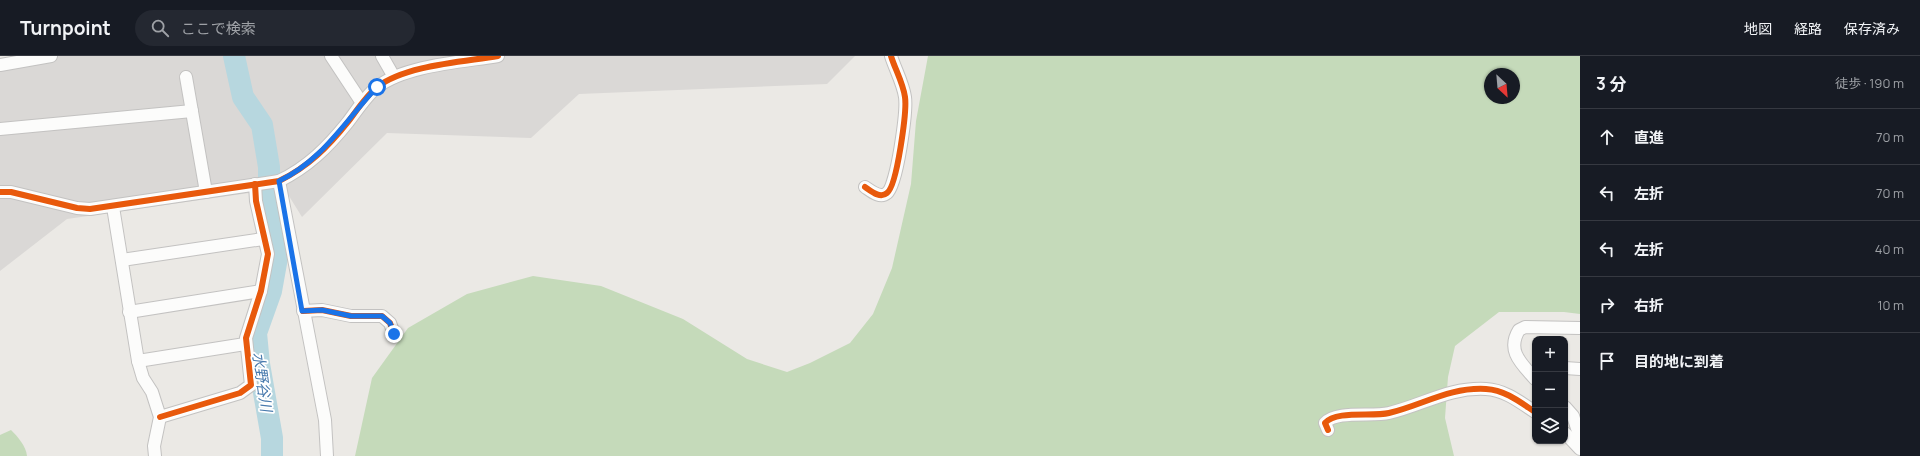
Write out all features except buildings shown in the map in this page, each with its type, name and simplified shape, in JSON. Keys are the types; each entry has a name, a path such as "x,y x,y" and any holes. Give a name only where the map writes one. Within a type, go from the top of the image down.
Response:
{"street":[{"path":"0,65 51,56"},
{"path":"331,56 362,103"},
{"path":"382,56 394,77"},
{"path":"0,192 16,193 77,208 90,209 113,207 267,182 292,175 322,152 377,87 394,77 412,71 469,58 498,56"},
{"path":"865,187 876,195 882,195 887,193 893,184 902,138 905,98 891,56"},
{"path":"186,77 206,192"},
{"path":"0,129 192,110"},
{"path":"160,417 240,393 251,385 245,344 268,262 268,254 263,239 256,201 267,182"},
{"path":"267,182 302,311 324,420 327,456"},
{"path":"113,207 138,361 143,378 152,392 160,417 154,446 155,456"},
{"path":"122,260 263,239"},
{"path":"129,312 261,291"},
{"path":"302,311 322,310 351,316 382,316 390,323 394,334"},
{"path":"1530,367 1514,354 1514,346 1519,330 1525,327 1580,328"},
{"path":"138,361 245,344"},
{"path":"1568,368 1580,368"},
{"path":"1328,430 1325,424 1332,417 1389,413 1446,393 1463,390 1496,391 1510,396 1532,410"},
{"path":"1566,408 1573,416 1580,437"},
{"path":"1568,436 1580,449"}],"shaded area":[{"path":"46,56 855,56 827,84 579,94 531,138 387,133 302,217 284,188 67,219 0,271 0,58"}],"green space":[{"path":"928,56 1580,56 1580,314 1564,312 1499,312 1455,346 1448,377 1445,418 1454,456 355,456 372,378 408,328 467,294 533,276 601,286 683,319 747,359 787,372 810,363 850,343 873,314 892,268 911,184 916,121"},
{"path":"11,430 23,445 27,456 0,456 0,435"}],"waterway":[{"name":"水野谷川","path":"234,56 243,97 262,125 269,167 269,201 278,252 271,291 256,333 259,364 272,438 272,456"}],"cycle path":[{"path":"0,192 11,192 77,208 90,209 279,181 317,156 348,122 369,95 377,87 389,80 419,69 498,56"},
{"path":"865,187 879,195 884,195 887,193 891,187 898,163 903,132 905,97 903,87 891,56"},
{"path":"160,417 240,393 251,385 246,338 261,291 268,254 256,201 255,184"},
{"path":"303,311 322,310 351,316 382,316 390,323 394,334"},
{"path":"1328,430 1325,423 1330,419 1337,417 1346,415 1389,413 1436,397 1473,389 1493,390 1506,394 1532,410"}],"route":[{"path":"377,87 322,152 292,175 279,181 302,311 322,310 351,316 382,316 390,323 394,334"}]}
